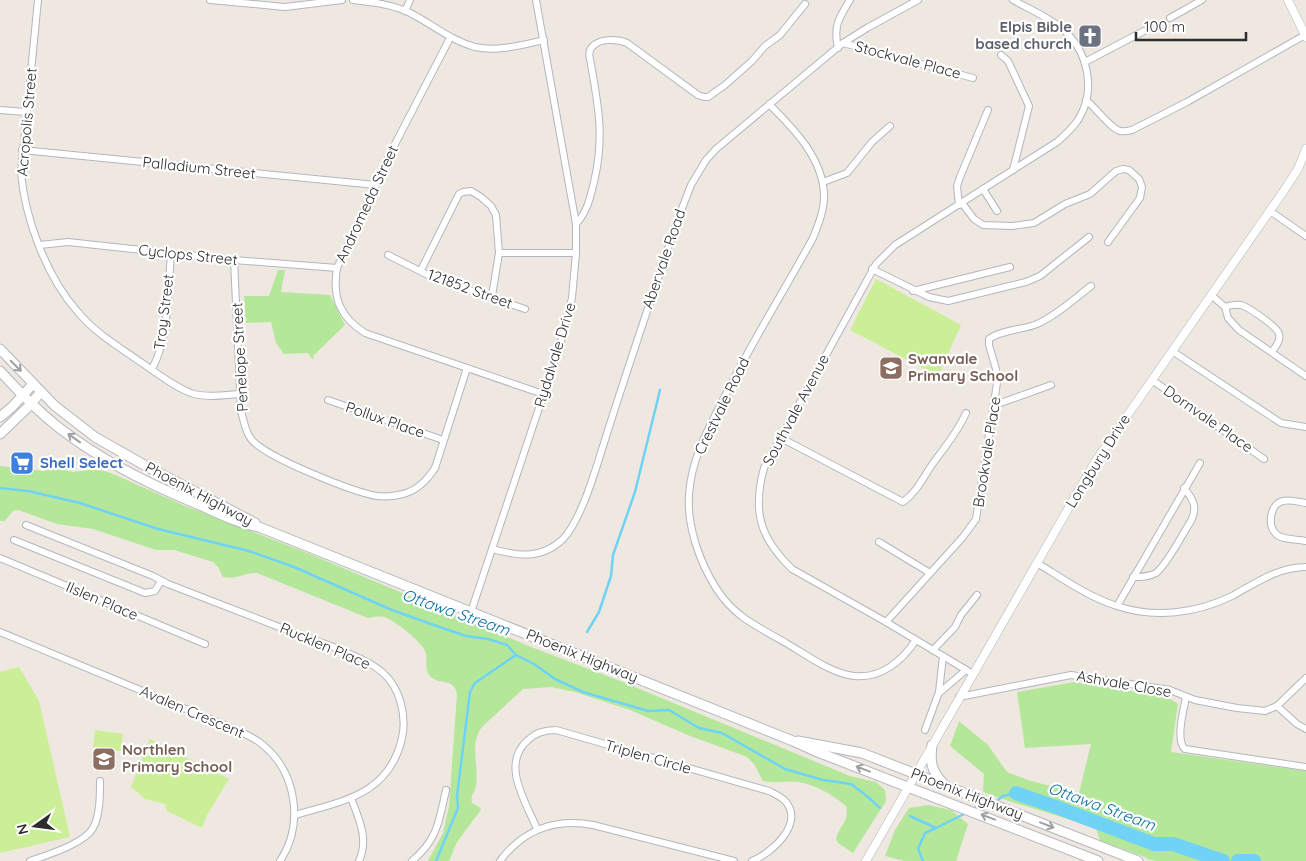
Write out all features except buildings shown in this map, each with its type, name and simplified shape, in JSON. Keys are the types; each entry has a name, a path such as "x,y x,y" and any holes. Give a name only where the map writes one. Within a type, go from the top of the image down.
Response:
{"main road":[{"name":"Phoenix Highway","path":"0,349 55,406 95,437 146,466 238,513 259,527"},
{"name":"Phoenix Highway","path":"1,372 31,404 57,427 121,469 176,495 793,741 802,747 909,786 1098,861"},
{"path":"1,372 12,392 10,404 2,416"},
{"path":"2,416 33,384"},
{"path":"0,434 41,392"},
{"name":"Phoenix Highway","path":"793,741 862,753 1138,861"},
{"path":"932,745 931,764 936,776 946,787"}],"street":[{"name":"Acropolis Street","path":"38,0 22,150 22,193 40,245 55,280 77,312 103,336 152,369 195,394 209,396 240,394"},
{"path":"210,0 285,7 342,0"},
{"path":"353,0 381,4 405,11 450,38 475,47 505,48 544,40"},
{"path":"405,11 410,0"},
{"name":"Rydalvale Drive","path":"471,612 544,394 569,314 572,298 576,254 576,224 536,0"},
{"path":"841,45 835,29 837,21 850,0"},
{"name":"Abervale Road","path":"492,549 518,555 542,552 562,539 573,525 594,471 678,219 691,184 706,160 716,149 841,45 867,28 918,0"},
{"name":"Southvale Avenue","path":"969,672 792,569 769,543 761,526 758,497 764,468 872,269 895,245 1056,142 1077,122 1086,100 1088,78 1085,62 1073,40 1061,28 1013,0"},
{"path":"1170,18 1202,0"},
{"path":"1086,100 1099,111 1113,128 1123,132 1132,130 1306,36 1288,0"},
{"path":"576,224 589,204 600,151 600,117 589,51 596,43 605,41 622,41 627,43 698,95 708,97 725,85 780,35 805,4"},
{"path":"1085,62 1144,31"},
{"name":"Andromeda Street","path":"450,38 394,146 337,268 335,279 336,294 344,315 353,325 365,333 544,394"},
{"name":"Stockvale Place","path":"841,45 973,78"},
{"path":"1001,55 1008,61 1029,106 1013,170"},
{"name":"Crestvale Road","path":"769,104 790,125 817,163 823,182 823,207 813,238 735,377 706,435 691,478 689,496 690,519 700,554 708,573 716,588 729,604 744,618 823,664 854,676 868,675 882,671 895,664 908,652 916,640"},
{"path":"0,110 26,112"},
{"path":"988,110 958,186 961,204 974,219 983,225 1012,226 1034,223 1065,204 1090,194 1116,171 1129,170 1139,180 1142,187 1140,198 1108,242"},
{"path":"823,182 847,173 872,142 890,126"},
{"name":"Longbury Drive","path":"866,861 959,697 969,672 1037,562 1095,462 1270,211 1298,169 1306,149"},
{"name":"Palladium Street","path":"22,150 376,185"},
{"path":"983,189 997,211"},
{"path":"421,270 460,194 470,191 481,197 494,210 496,215 499,253 492,296"},
{"path":"1270,211 1306,236"},
{"path":"872,269 929,298 948,301 1026,282 1047,272 1089,237"},
{"name":"Cyclops Street","path":"40,245 68,242 234,260 337,268"},
{"name":"Troy Street","path":"152,369 163,340 171,253"},
{"path":"499,253 576,254"},
{"name":"121852 Street","path":"388,255 434,278 492,296 525,309"},
{"name":"Penelope Street","path":"234,260 240,394 246,430 252,440 271,455 364,493 391,496 413,491 426,480 435,468 467,368"},
{"path":"913,291 1010,266"},
{"name":"Brookvale Place","path":"886,622 966,533 976,519 997,383 996,369 988,341 991,336 1031,326 1051,316 1090,286"},
{"path":"1211,296 1225,307 1232,323 1306,375"},
{"path":"1225,307 1234,304 1245,307 1277,329 1280,336 1279,341 1272,352"},
{"path":"1172,351 1281,423 1306,427"},
{"name":"Dornvale Place","path":"1152,380 1264,459"},
{"path":"995,405 1052,385"},
{"name":"Pollux Place","path":"328,400 443,440"},
{"path":"781,438 903,502 918,488 933,463 955,435 966,413"},
{"path":"1117,606 1200,463"},
{"path":"1133,577 1144,577 1157,572 1163,566 1191,521 1195,514 1194,502 1184,488"},
{"path":"1306,503 1288,500 1277,503 1273,508 1271,522 1275,534 1306,541"},
{"name":"Rucklen Place","path":"26,525 161,581 365,661 383,672 391,682 401,706 403,720 403,734 399,750 385,776 376,784 351,798 295,815"},
{"path":"14,540 145,593 156,591 161,581"},
{"path":"879,542 930,572"},
{"name":"Ilslen Place","path":"0,558 205,644"},
{"path":"1037,562 1086,592 1117,606 1152,613 1175,613 1196,609 1231,596 1280,571 1292,567 1306,567"},
{"path":"933,650 955,627 961,615 977,595"},
{"name":"Avalen Crescent","path":"0,632 232,728 252,737 264,746 283,769 293,796 295,815 290,842 280,861"},
{"path":"925,730 938,694 944,656"},
{"path":"938,694 969,672"},
{"name":"Ashvale Close","path":"959,697 1071,675 1170,690 1195,700 1258,711 1272,710 1277,706"},
{"path":"1306,678 1277,706 1297,724 1306,729"},
{"path":"1186,697 1179,739 1185,749 1306,767"},
{"name":"Triplen Circle","path":"537,829 519,786 514,766 522,744 530,737 542,732 556,730 770,791 778,796 785,801 790,809 792,816 790,827 760,858 752,861"},
{"path":"30,861 83,840 93,829 98,810 100,781"},
{"path":"412,861 425,849 435,833 446,790"},
{"path":"351,798 363,834 364,848 359,861"},
{"path":"500,861 515,844 537,829 561,823 580,822 734,861"}],"green space":[{"path":"278,270 285,270 281,292 330,295 345,325 312,359 308,353 284,354 276,343 271,322 246,323 244,296 269,296"},
{"path":"876,279 961,325 938,376 850,330"},
{"path":"0,466 43,471 56,466 73,472 96,469 111,473 183,505 305,552 531,647 623,682 850,776 876,782 885,790 886,801 853,853 838,843 836,839 847,816 846,806 836,798 812,785 790,781 763,781 754,764 747,757 690,736 630,710 575,692 551,687 523,689 482,727 478,734 475,748 477,777 472,803 481,808 480,811 457,842 449,861 428,861 443,833 449,806 457,694 450,683 438,681 430,676 427,670 425,651 413,637 400,626 384,617 368,618 257,573 233,578 223,577 213,562 174,550 156,550 93,529 57,524 18,510 13,511 5,521 0,521"},
{"path":"19,667 39,701 70,837 0,853 0,672"},
{"path":"1074,682 1167,697 1178,704 1171,752 1306,771 1306,861 1156,861 1100,841 1096,828 983,792 984,774 950,746 959,721 988,745 1007,772 1031,781 1079,793 1091,744 1025,748 1017,692"},
{"path":"95,730 123,734 121,751 93,747"},
{"path":"150,739 229,779 207,815 202,828 167,811 165,804 145,799 131,787"},
{"path":"928,805 951,810 968,824 956,861 905,861 885,856 895,830 909,808"}],"waterway":[{"path":"587,632 599,612 611,576 613,555 635,492 660,390"},
{"name":"Ottawa Stream","path":"0,488 28,491 80,503 158,529 249,551 294,567 392,610 466,636 488,639 507,645 516,655 534,664 555,679 583,692 648,711 669,710 699,728 722,733 785,769 823,780 851,784 880,808"},
{"path":"436,861 458,808 457,796 470,692 475,683 516,655"},
{"name":"Ottawa Stream","path":"998,800 1003,796 1016,793"},
{"name":"Ottawa Stream","path":"1016,793 1154,844 1173,844 1223,861"},
{"name":"Ottawa Stream","path":"976,807 980,806"},
{"name":"Ottawa Stream","path":"910,816 936,828 964,814"},
{"path":"923,861 918,849 925,833 936,828"},
{"name":"Ottawa Stream","path":"1238,861 1254,861"}],"place":[{"name":"Elpis Bible based church","path":"1090,36"},
{"name":"Swanvale Primary School","path":"891,368"},
{"name":"Shell Select","path":"22,463"},
{"name":"Northlen Primary School","path":"104,759"}]}
